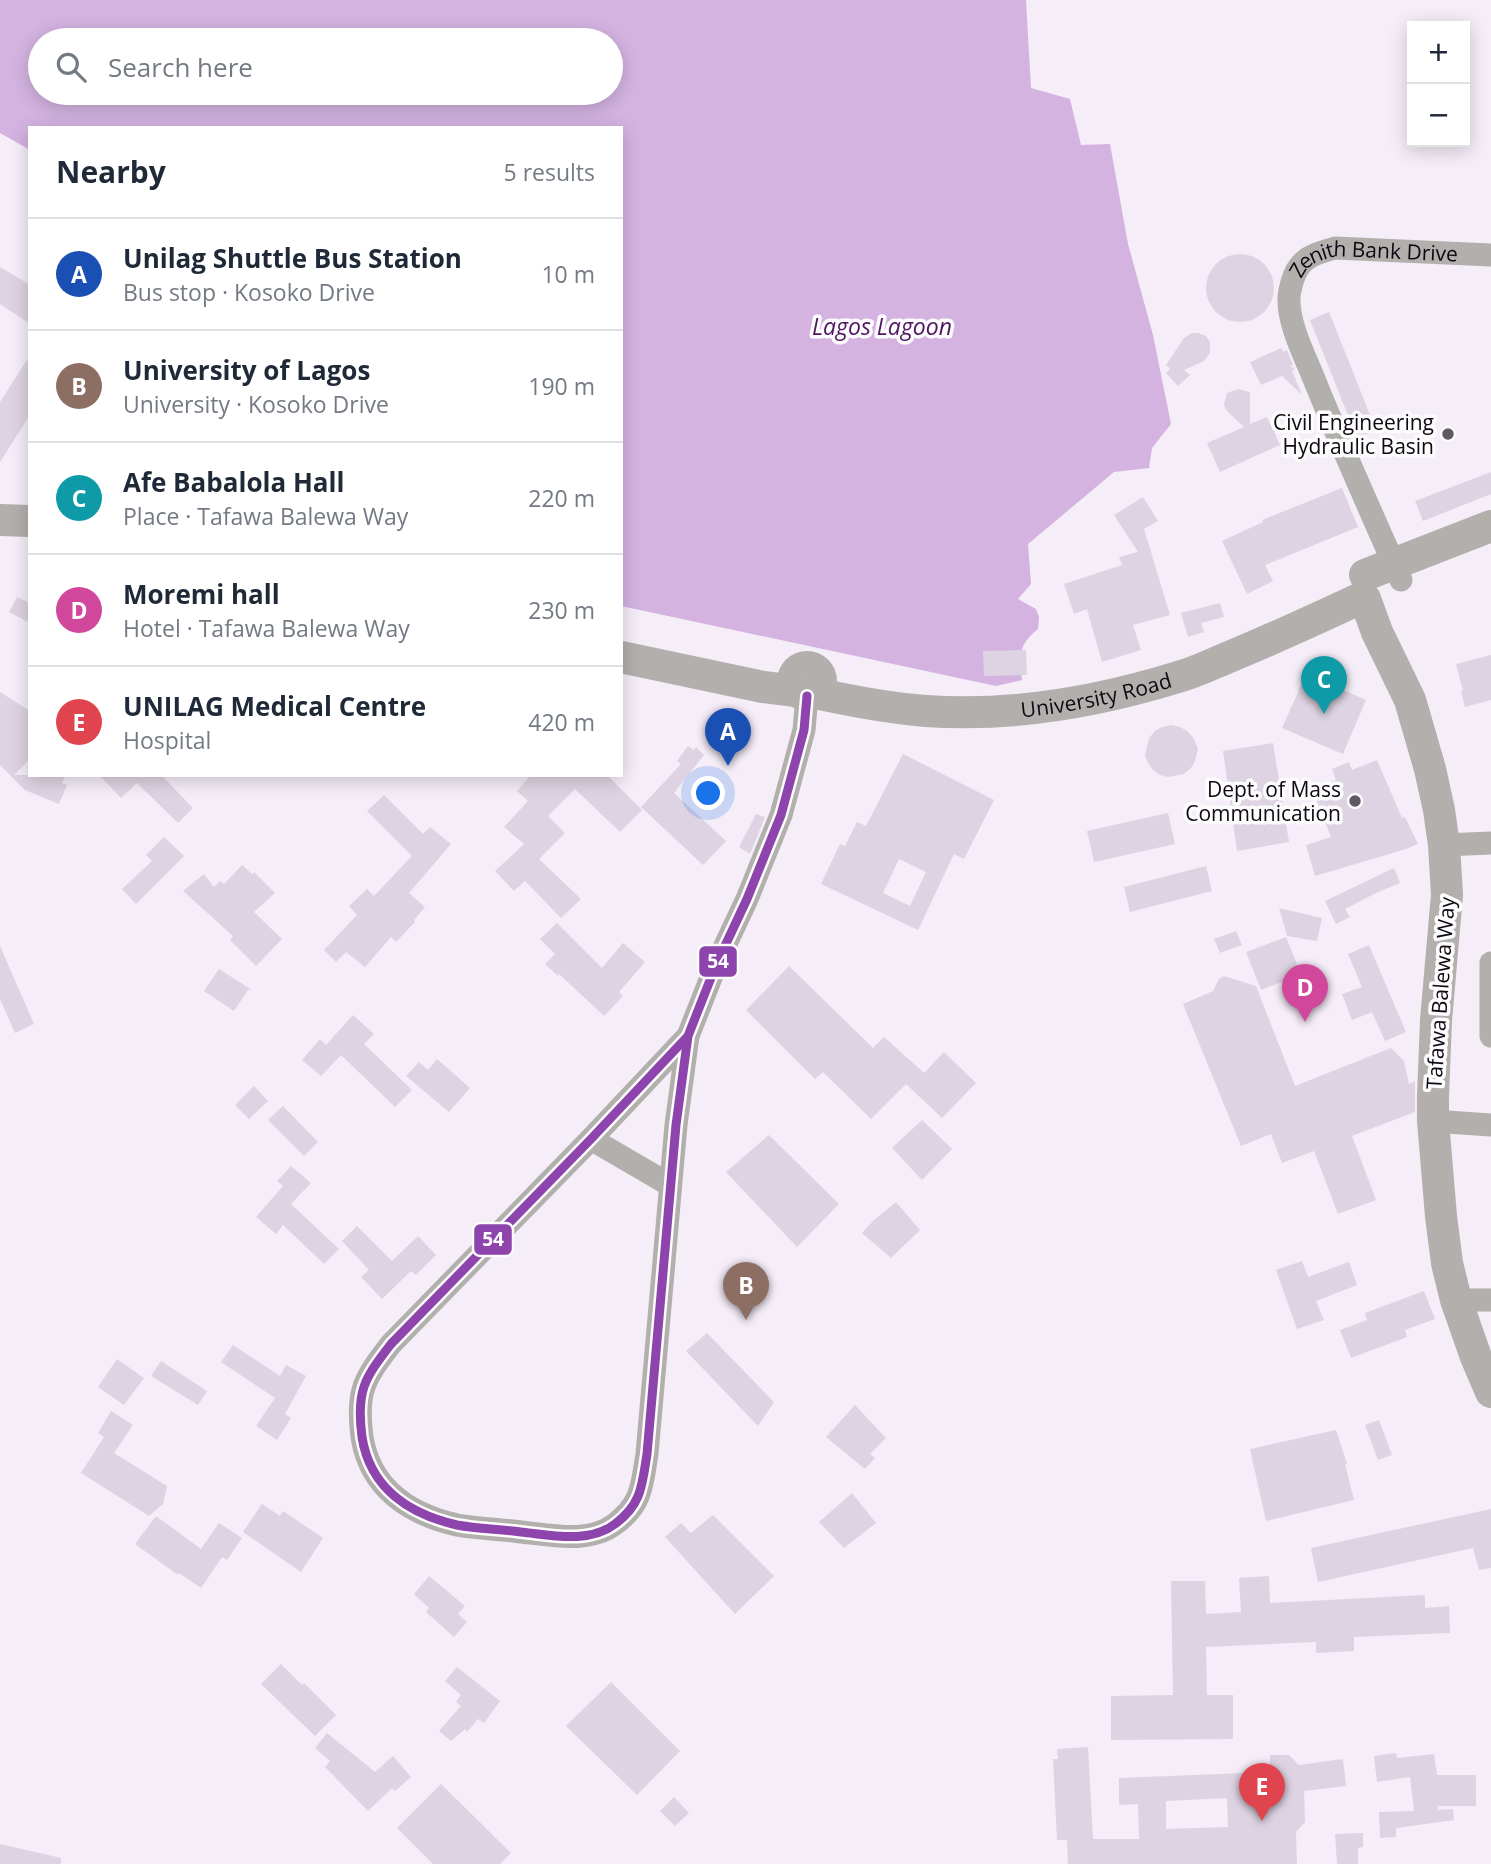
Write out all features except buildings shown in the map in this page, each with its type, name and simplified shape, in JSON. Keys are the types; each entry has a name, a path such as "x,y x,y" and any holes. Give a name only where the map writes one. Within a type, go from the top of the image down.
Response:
{"main road":[{"path":"0,520 28,521"},
{"name":"University Road","path":"1372,585 1491,526"},
{"path":"0,539 28,540"},
{"name":"University Road","path":"623,657 763,687 860,683 928,689 1015,691 1107,677 1155,663 1212,643 1284,611 1491,548"},
{"name":"Tafawa Balewa Way","path":"1372,585 1377,632 1410,701 1439,810 1447,895 1436,1020 1433,1121 1441,1216 1447,1263 1456,1300 1491,1392"},
{"name":"University Road","path":"623,640 719,659 807,686"}],"street":[{"name":"Zenith Bank Drive","path":"1372,585 1355,478 1291,317 1289,296 1295,272 1303,260 1335,248 1491,255"},
{"path":"688,1036 391,1344 370,1371 361,1392 360,1424 364,1451 379,1481 411,1508 458,1525 569,1536 592,1535 613,1526 631,1511 640,1493 647,1454 670,1185 688,1036 781,815 804,730 807,686"},
{"path":"1444,845 1491,843"},
{"path":"1491,963 1491,1036"},
{"path":"1433,1121 1491,1125"},
{"path":"591,1139 670,1185"},
{"path":"1456,1300 1491,1300"}],"water":[{"name":"Lagos Lagoon","path":"0,0 1026,0 1031,88 1070,99 1081,145 1110,144 1128,244 1153,335 1171,424 1152,448 1149,468 1114,472 1028,544 1031,584 1018,599 1036,609 1039,617 1038,629 1027,640 1021,652 1022,680 996,686 623,606 623,126 28,126 28,149 0,133"}],"transit line":[{"name":"54","path":"688,1036 391,1344 368,1377 360,1408 366,1455 383,1484 408,1506 457,1525 570,1537 605,1530 624,1517 636,1501 647,1454 676,1125 688,1036 781,815 804,730 807,696"}],"place":[{"name":"Civil Engineering Hydraulic Basin","path":"1448,434"},
{"name":"Afe Babalola Hall","path":"1324,714"},
{"name":"Unilag Shuttle Bus Station","path":"728,766"},
{"name":"Dept. of Mass Communication","path":"1355,801"},
{"name":"Moremi hall","path":"1305,1022"},
{"name":"University of Lagos","path":"746,1320"},
{"name":"UNILAG Medical Centre","path":"1262,1821"}]}
